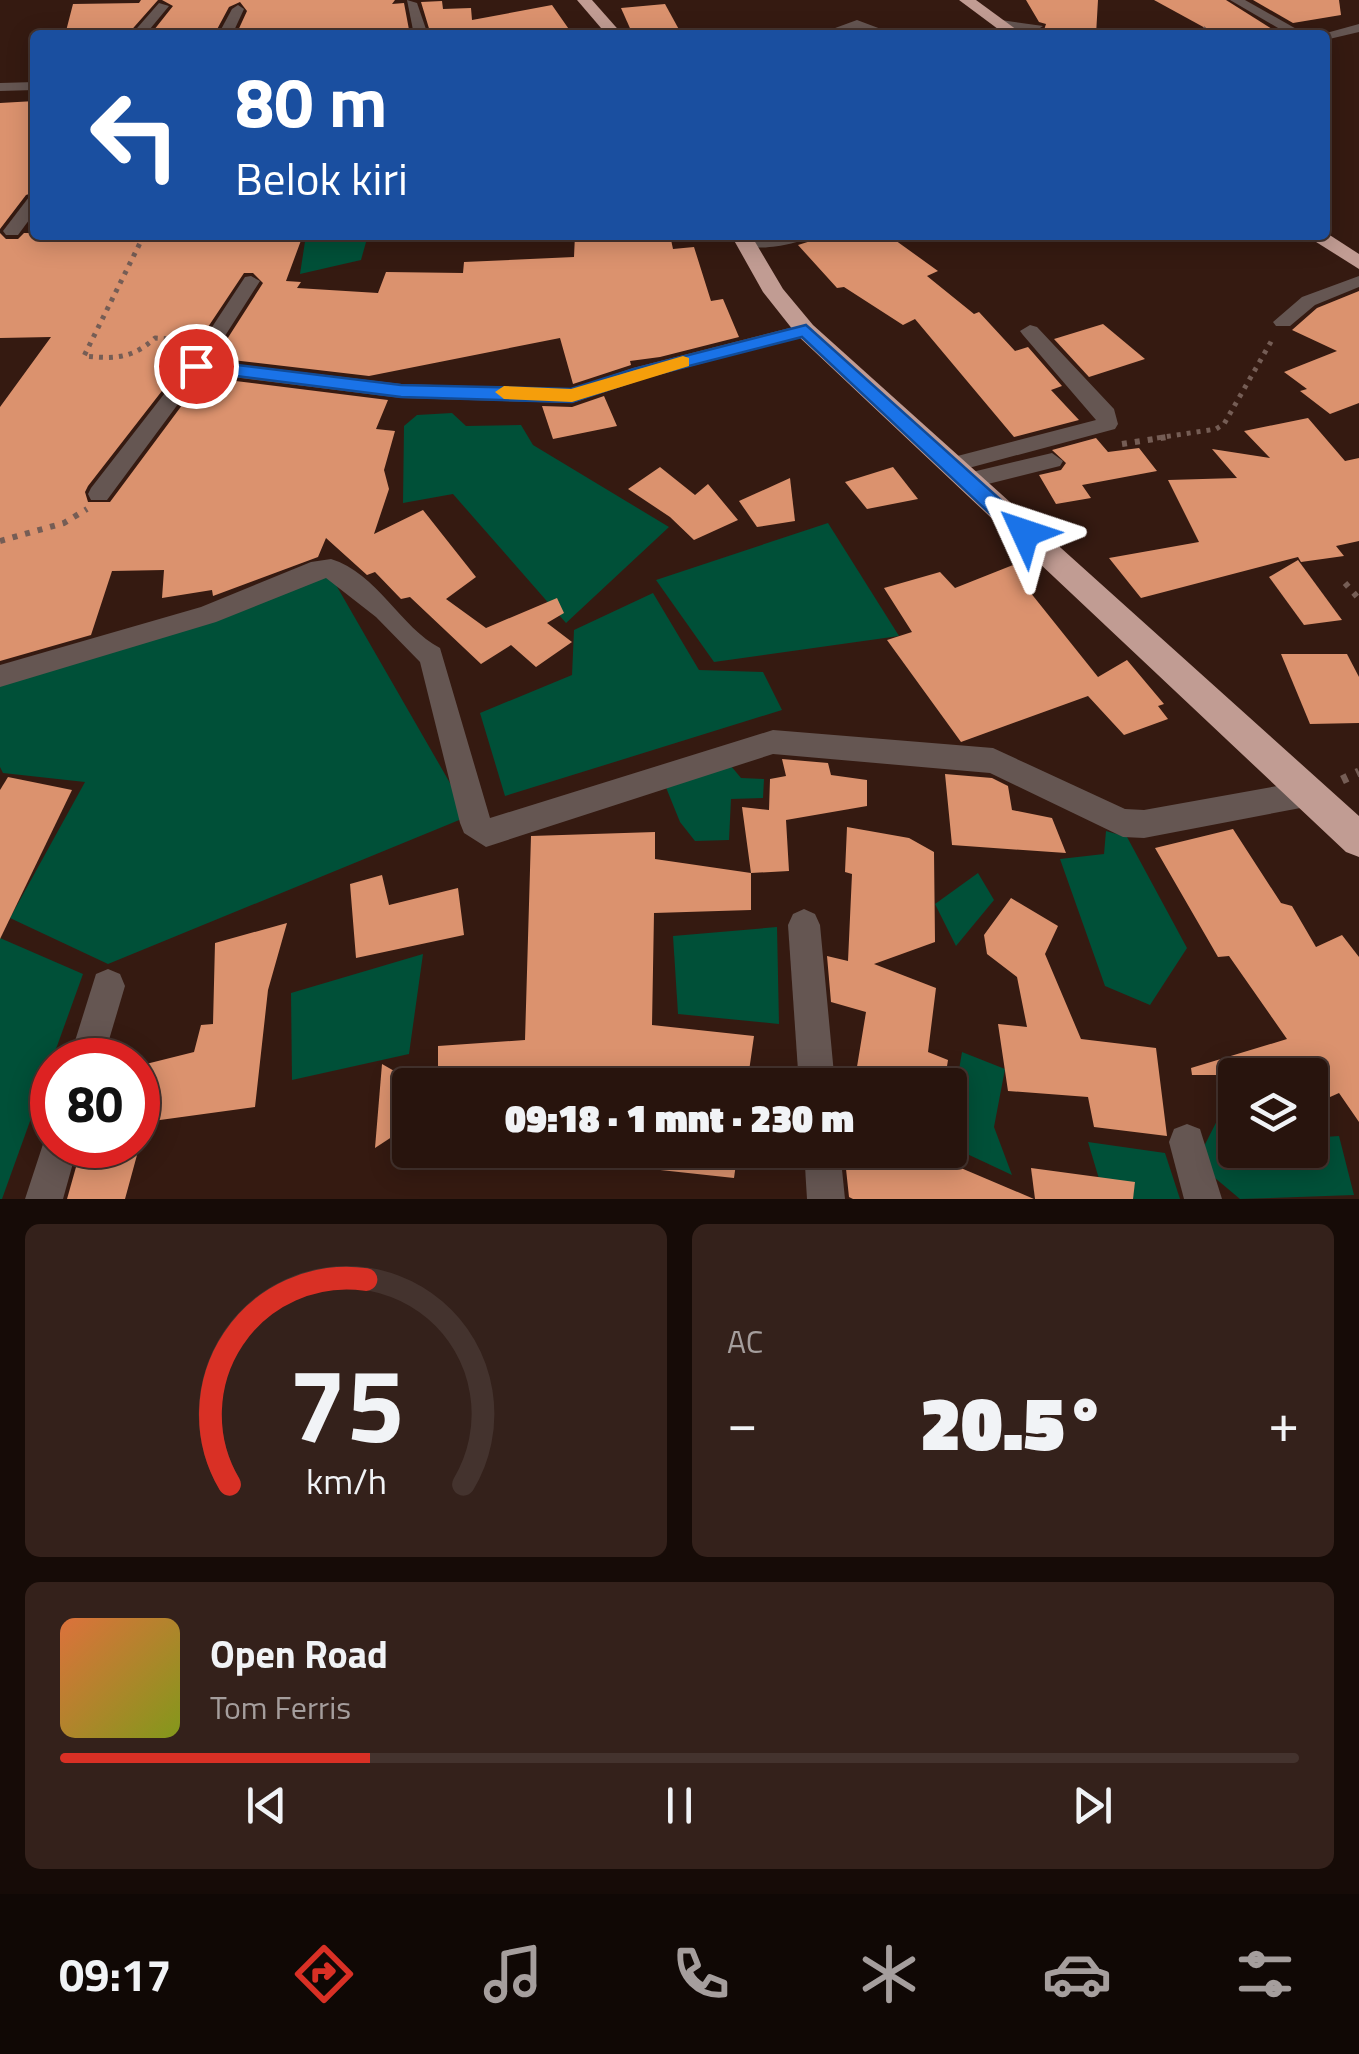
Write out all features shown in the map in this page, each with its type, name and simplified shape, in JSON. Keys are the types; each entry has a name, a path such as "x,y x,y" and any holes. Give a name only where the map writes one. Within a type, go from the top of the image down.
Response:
{"highway":[{"path":"584,0 611,30"},
{"path":"966,0 1009,30"},
{"path":"745,240 774,292 806,330 1359,840"},
{"path":"1323,240 1359,264"}],"street":[{"path":"1236,0 1291,30"},
{"path":"410,3 419,30"},
{"path":"142,30 163,6"},
{"path":"228,30 238,9"},
{"path":"838,30 857,24 875,30"},
{"path":"1001,24 1036,26"},
{"path":"1330,35 1359,28"},
{"path":"0,87 30,86"},
{"path":"12,232 30,208"},
{"path":"100,494 196,366 251,281"},
{"path":"1283,322 1297,306 1359,281"},
{"path":"196,366 401,391 572,396 640,373 806,330"},
{"path":"958,473 1107,424 1106,414 1030,332"},
{"path":"958,473 1052,461"},
{"path":"0,676 208,615 331,568 386,610 420,650 432,656 475,823 486,834 774,742 993,761 1123,824 1144,824 1311,793"},
{"path":"804,925 816,1068"},
{"path":"93,1038 108,986"},
{"path":"1187,1142 1203,1199"},
{"path":"44,1199 53,1168"},
{"path":"823,1168 826,1199"}],"path":[{"path":"142,240 84,356 138,356 162,337 211,344"},
{"path":"1116,446 1149,437 1204,433 1224,424 1283,322"},
{"path":"0,541 81,516 100,494"},
{"path":"1345,583 1359,599"}],"green space":[{"path":"305,240 367,240 361,260 300,274"},
{"path":"452,413 466,426 521,425 533,445 669,527 566,623 453,494 403,503 404,426 417,415"},
{"path":"828,523 899,636 714,662 656,580"},
{"path":"328,571 469,816 108,964 10,918 85,782 3,773 0,680"},
{"path":"653,593 699,670 763,672 782,710 505,796 480,713 572,675 574,630"},
{"path":"726,760 741,778 764,779 763,798 731,799 729,840 695,841 680,822 665,785"},
{"path":"1106,831 1127,837 1187,948 1150,1005 1105,986 1060,859 1104,854"},
{"path":"978,873 994,900 956,946 935,904"},
{"path":"777,927 779,1024 678,1014 673,936"},
{"path":"0,938 83,974 60,1038 30,1038 30,1121 0,1199"},
{"path":"423,954 409,1054 292,1080 291,993"},
{"path":"962,1052 1005,1069 994,1127 1012,1175 967,1154 967,1068 959,1068"},
{"path":"1218,1119 1218,1168 1328,1168 1328,1137 1339,1136 1354,1195 1240,1199 1196,1162"},
{"path":"1088,1142 1165,1153 1180,1199 1105,1199"}],"building":[{"path":"158,0 131,30 66,30 73,4"},
{"path":"162,0 395,0 392,4 404,3 409,30 238,30 247,11 240,2 229,7 217,30 154,30 173,6"},
{"path":"1026,0 1098,0 1096,30 1044,30 1046,24 1039,22"},
{"path":"1154,0 1226,0 1272,29 1263,30 1209,30"},
{"path":"1253,0 1339,0 1341,15 1293,23"},
{"path":"442,1 443,9 471,8 472,20 552,5 570,30 429,30 421,2"},
{"path":"665,4 679,30 631,30 621,8"},
{"path":"30,101 30,194 0,229 0,103"},
{"path":"0,233 6,239 30,233 30,240 301,240 286,281 301,282 297,288 378,293 386,272 463,273 464,262 574,257 575,240 671,240 673,249 694,247 711,301 723,299 739,337 630,361 631,365 573,384 560,338 369,376 215,358 263,283 253,273 244,273 186,360 85,492 88,502 110,502 203,377 388,400 376,429 395,431 384,470 389,489 374,534 423,510 476,577 446,599 486,628 557,598 564,613 547,623 572,642 536,667 511,645 481,664 410,597 401,599 375,572 367,575 326,538 318,557 213,596 212,590 162,598 164,570 112,571 91,635 0,661 0,407 51,337 0,338"},
{"path":"814,240 895,240 938,271 927,276 974,314 979,312 1015,351 1028,347 1062,386 1051,390 1079,420 1014,437 915,319 903,325 844,287 837,288 798,245"},
{"path":"1359,291 1359,403 1330,414 1300,391 1307,389 1284,372 1337,351 1292,330 1317,308"},
{"path":"1103,324 1145,359 1089,377 1054,339"},
{"path":"604,396 617,426 553,439 542,406 572,407"},
{"path":"1308,418 1345,461 1359,458 1359,541 1336,546 1344,556 1301,562 1298,557 1141,598 1109,558 1199,542 1168,480 1237,478 1212,449 1270,458 1244,431"},
{"path":"1096,438 1108,452 1139,448 1157,471 1082,485 1091,498 1056,504 1039,475 1061,470 1066,463 1052,450"},
{"path":"660,467 695,495 708,484 738,520 694,540 670,517 628,489"},
{"path":"893,467 918,499 867,509 845,482"},
{"path":"790,478 795,521 757,527 739,501"},
{"path":"1298,560 1342,620 1304,625 1269,577"},
{"path":"1013,565 1036,590 1030,592 1098,677 1127,660 1164,704 1158,706 1168,719 1124,735 1088,696 961,742 887,640 912,632 884,588 940,572 955,588"},
{"path":"1281,654 1347,654 1359,677 1359,723 1310,724"},
{"path":"782,759 828,763 831,775 867,780 867,806 786,820 789,871 751,873 742,807 769,810 770,779 786,776"},
{"path":"945,774 992,778 1008,786 1012,810 1052,818 1066,853 952,845"},
{"path":"8,777 72,790 0,939 0,790"},
{"path":"847,827 909,838 934,852 935,942 874,964 936,988 928,1052 948,1060 947,1068 857,1068 866,1012 831,1002 827,956 848,961 852,874 845,872"},
{"path":"1233,829 1281,903 1292,906 1316,947 1342,935 1359,957 1359,1122 1339,1093 1328,1098 1328,1058 1224,1058 1287,1039 1229,956 1218,957 1155,848"},
{"path":"655,832 655,859 751,873 751,910 654,913 652,1025 754,1036 749,1068 438,1068 438,1046 525,1040 531,836"},
{"path":"382,875 389,905 458,888 464,935 356,958 350,884"},
{"path":"1011,898 1058,926 1045,954 1081,1039 1156,1048 1167,1136 1094,1127 1088,1097 1008,1091 998,1024 1027,1027 1017,977 987,954 984,935"},
{"path":"287,923 268,990 255,1107 160,1120 160,1060 194,1052 201,1025 213,1024 215,943"},
{"path":"1218,1060 1218,1075 1192,1075 1191,1068"},
{"path":"382,1064 392,1070 392,1137 375,1148"},
{"path":"76,1168 133,1168 125,1199 67,1199"},
{"path":"651,1168 735,1168 734,1178"},
{"path":"846,1168 961,1168 1034,1199 853,1199 849,1197"},
{"path":"1031,1168 1135,1182 1133,1199 1035,1199"}],"slow traffic":[{"path":"504,392 572,396 683,362"}],"route":[{"path":"196,366 401,391 572,396 640,373 806,330 1025,533"}]}
